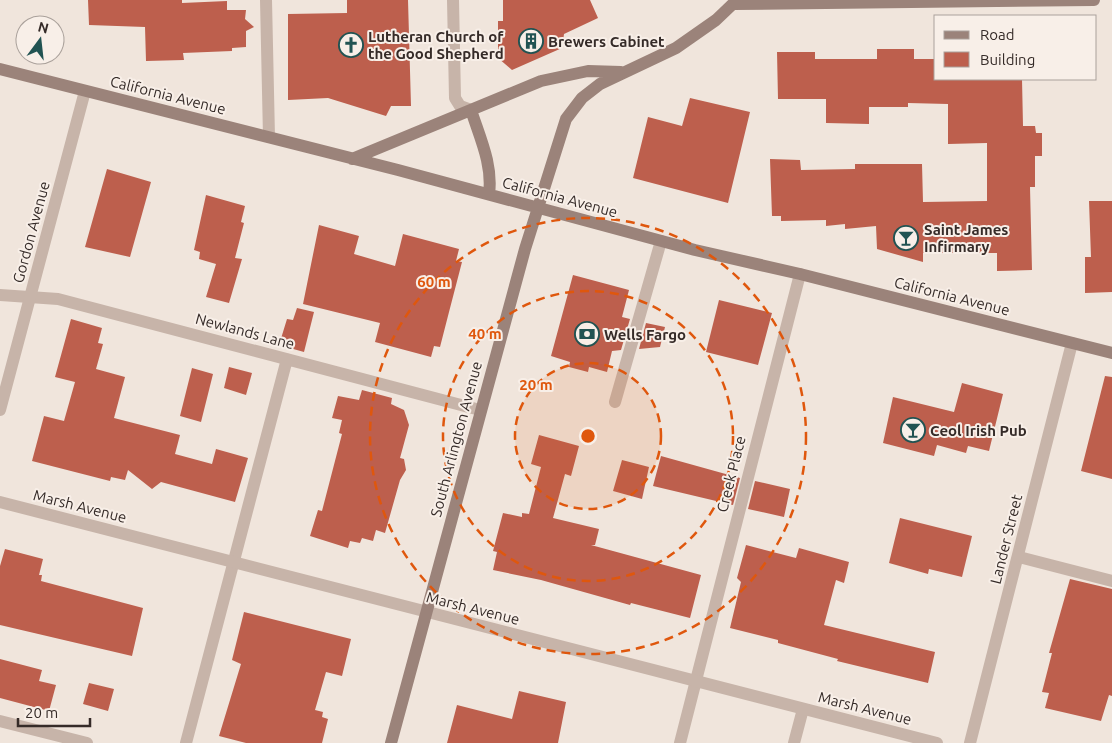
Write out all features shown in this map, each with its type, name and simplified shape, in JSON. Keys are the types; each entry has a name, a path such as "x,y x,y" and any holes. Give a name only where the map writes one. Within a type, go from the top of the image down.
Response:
{"main road":[{"path":"736,2 1094,0"},
{"name":"South Arlington Avenue","path":"392,743 480,410 537,207 566,119 582,98 600,84 676,48 701,32 736,2"},
{"name":"California Avenue","path":"0,68 489,194 661,241 1112,353"},
{"path":"352,159 541,81 588,70 623,72"},
{"path":"471,110 488,165 491,179 489,194"}],"street":[{"path":"266,0 269,137"},
{"path":"453,0 455,98 460,106 471,110"},
{"name":"Gordon Avenue","path":"0,410 85,91"},
{"path":"615,402 661,241"},
{"name":"Creek Place","path":"680,743 800,274"},
{"name":"Newlands Lane","path":"0,295 58,300 480,410"},
{"name":"Lander Street","path":"970,743 1019,557 1072,343"},
{"path":"186,743 287,359"},
{"name":"Marsh Avenue","path":"0,502 937,743"},
{"path":"1019,557 1112,581"},
{"path":"794,743 803,709"},
{"path":"0,721 87,743"}],"building":[{"path":"88,0 182,0 182,3 227,1 227,10 246,10 245,19 254,27 246,31 246,47 232,48 232,51 183,53 184,60 146,61 145,27 89,25"},
{"path":"347,0 408,0 411,106 391,106 386,116 328,98 288,100 288,14 347,13"},
{"name":"Brewers Cabinet","path":"503,0 590,0 598,18 564,34 562,48 512,70 498,58 498,21 503,21"},
{"path":"877,49 914,49 914,59 934,59 934,80 1022,80 1023,126 1035,126 1036,133 1042,133 1042,156 1035,156 1035,187 1030,187 1032,270 997,271 997,253 923,253 923,262 877,249 876,226 845,229 845,224 826,226 826,220 781,221 781,216 772,216 770,159 800,160 801,170 855,169 855,164 922,164 923,202 987,201 987,143 948,144 948,104 908,103 908,107 869,107 869,124 826,123 826,99 778,99 777,52 815,52 815,59 877,59"},
{"path":"690,98 750,112 728,203 633,178 648,117 682,126"},
{"path":"107,169 151,182 130,257 85,247"},
{"path":"206,195 245,206 241,222 244,223 235,258 242,259 229,303 206,297 216,264 199,259 200,252 194,250"},
{"path":"1089,201 1112,201 1112,292 1085,293 1085,257 1091,257"},
{"path":"319,225 359,236 354,254 395,266 403,234 459,249 456,261 462,262 440,347 434,346 431,357 375,342 380,323 303,304"},
{"name":"Wells Fargo","path":"573,275 629,290 622,317 630,319 621,350 612,351 607,372 589,367 588,372 569,367 570,362 551,356"},
{"path":"719,300 772,313 758,365 706,352"},
{"path":"297,308 314,312 304,352 279,345 287,319 293,320"},
{"path":"71,319 102,328 98,343 103,344 96,369 125,377 114,418 180,435 175,454 212,464 216,449 248,458 235,502 161,482 152,489 128,470 125,480 111,477 110,481 32,461 44,416 64,421 75,382 55,377"},
{"path":"646,323 665,327 660,347 639,349"},
{"path":"229,367 252,373 246,395 224,388"},
{"path":"192,368 213,374 201,422 180,416"},
{"path":"1105,376 1112,377 1112,479 1081,471"},
{"path":"962,383 1003,394 989,451 968,446 966,453 937,445 934,456 883,443 893,397 954,412"},
{"path":"362,390 392,398 391,404 404,410 409,425 400,458 404,459 406,470 400,480 385,533 376,530 373,541 362,538 360,543 350,541 348,548 310,536 318,510 322,511 342,434 339,433 342,420 332,418 338,396 359,400"},
{"path":"539,435 579,446 571,476 565,474 553,518 599,529 595,545 591,545 701,575 690,618 631,603 630,605 541,580 493,570 497,552 493,551 503,513 522,517 522,513 529,514 541,467 531,464"},
{"path":"661,456 740,478 733,505 653,486"},
{"path":"622,460 649,467 642,499 613,491"},
{"path":"755,481 790,489 784,517 748,509"},
{"path":"900,518 972,536 962,577 929,569 928,574 889,563"},
{"path":"746,545 796,558 799,548 849,562 844,583 836,580 824,625 935,652 928,683 837,661 838,659 778,643 778,640 730,628 741,582 737,578"},
{"path":"5,549 43,559 39,575 42,575 41,581 143,608 132,656 0,625 0,566"},
{"path":"1070,579 1112,589 1112,696 1109,695 1101,721 1045,708 1049,693 1042,692 1052,653 1049,653"},
{"path":"244,612 351,639 342,676 326,672 315,710 323,712 322,717 328,719 322,743 246,743 219,736 241,664 232,660"},
{"path":"0,659 42,670 39,681 56,685 49,711 0,698"},
{"path":"89,683 114,689 108,711 83,704"},
{"path":"519,691 566,702 558,743 447,743 457,705 512,719"}],"place":[{"name":"Brewers Cabinet","path":"531,41"},
{"name":"Lutheran Church of the Good Shepherd","path":"351,45"},
{"name":"Saint James Infirmary","path":"906,238"},
{"name":"Wells Fargo","path":"587,334"},
{"name":"Ceol Irish Pub","path":"913,430"}]}
